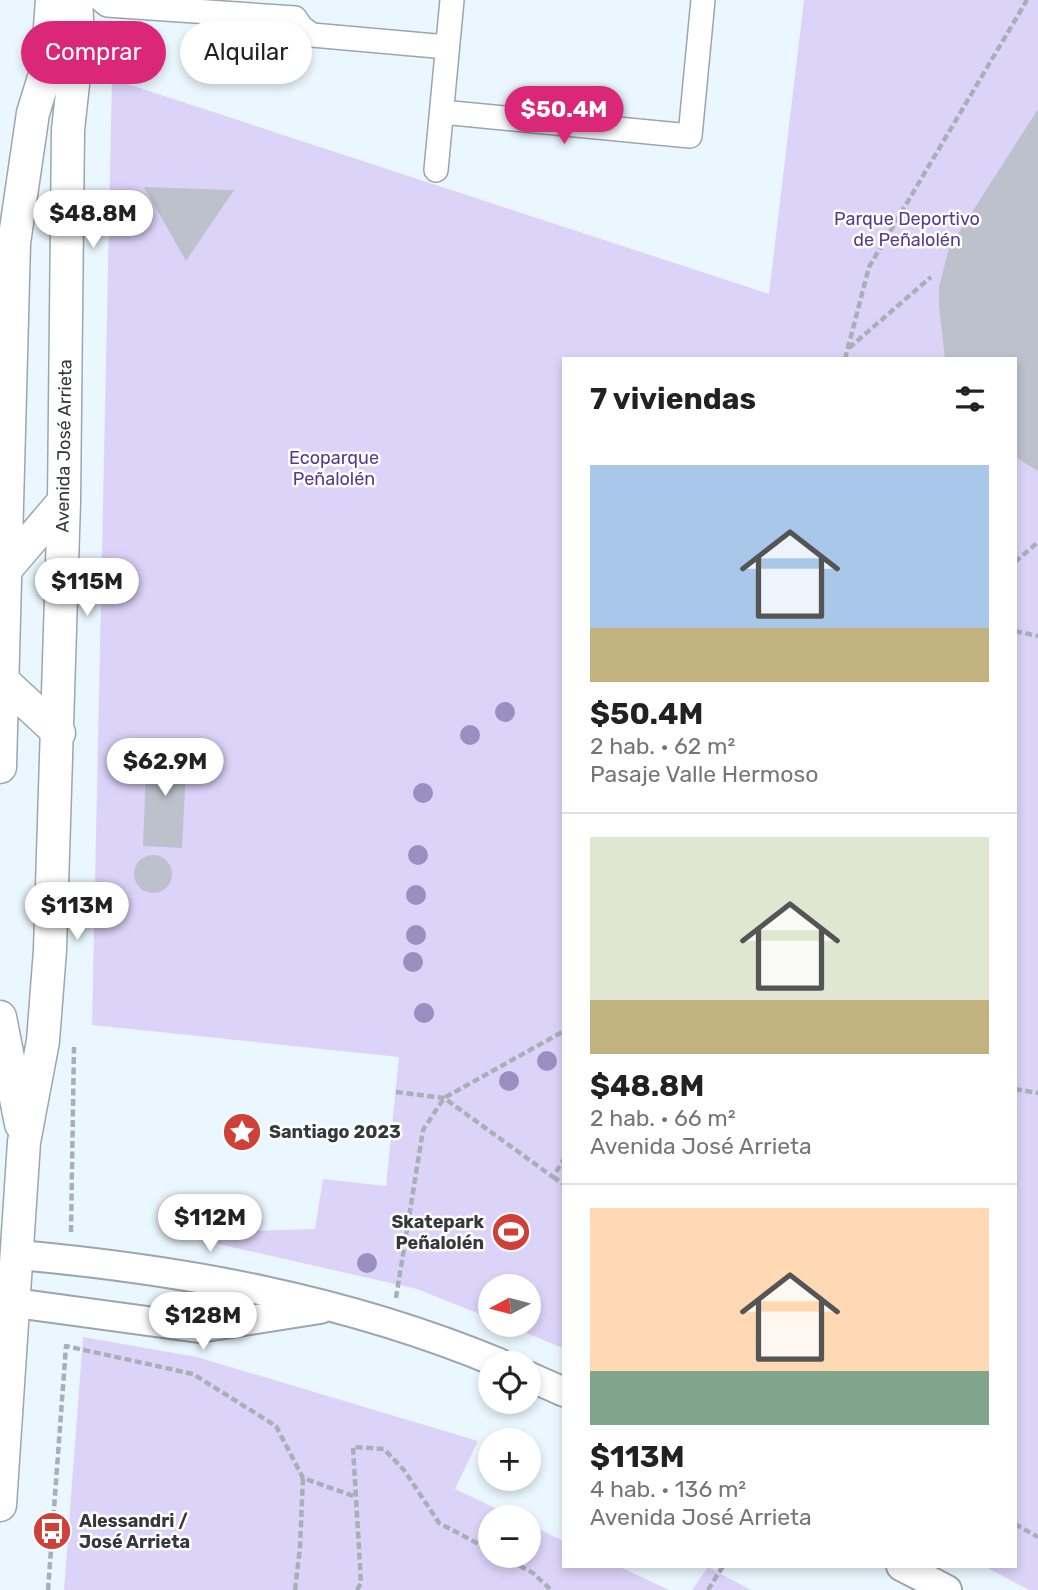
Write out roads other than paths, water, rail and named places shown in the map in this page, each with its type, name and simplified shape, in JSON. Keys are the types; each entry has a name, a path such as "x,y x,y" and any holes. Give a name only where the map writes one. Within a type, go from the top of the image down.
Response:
{"main road":[{"path":"0,767 14,243 33,113 47,68 52,0"},
{"name":"Avenida José Arrieta","path":"0,1505 9,1253 24,1142 47,1007 64,501 68,130 78,38 76,0"},
{"path":"6,569 64,501"},
{"path":"3,681 58,733"},
{"name":"Avenida José Arrieta","path":"0,1017 24,1142"}],"street":[{"path":"101,0 107,5 296,9 300,27 312,35 447,47"},
{"path":"436,170 452,0"},
{"path":"442,112 690,136 703,0"},
{"path":"9,1253 210,1279 337,1307 478,1356"},
{"path":"7,1301 200,1328 337,1307"},
{"path":"541,1382 562,1391"},
{"path":"905,1568 947,1590"}],"place":[{"name":"Santiago 2023","path":"242,1132"},
{"name":"Skatepark Peñalolén","path":"511,1232"},
{"name":"Alessandri / José Arrieta","path":"52,1531"}],"park label":[{"name":"Parque Deportivo de Peñalolén","path":"907,229"},
{"name":"Ecoparque Peñalolén","path":"334,468"}]}
